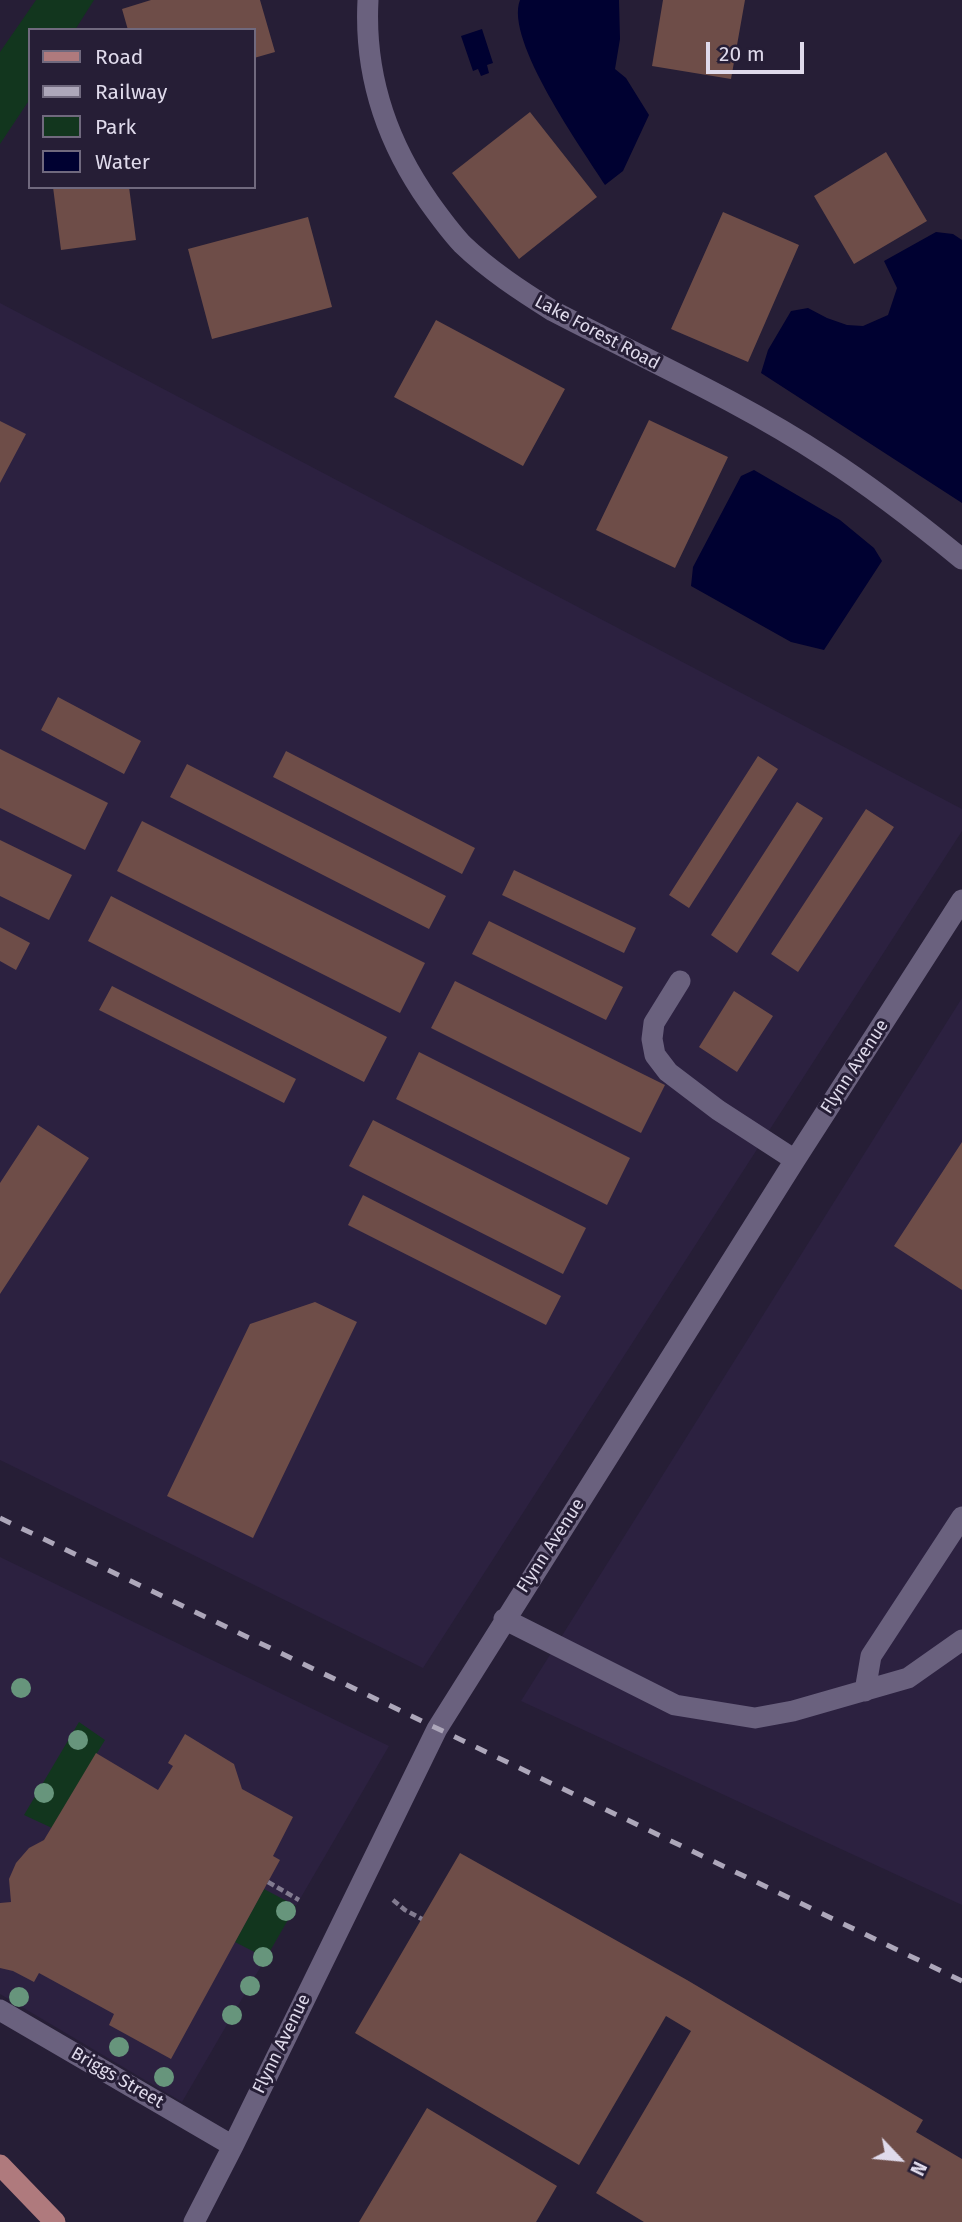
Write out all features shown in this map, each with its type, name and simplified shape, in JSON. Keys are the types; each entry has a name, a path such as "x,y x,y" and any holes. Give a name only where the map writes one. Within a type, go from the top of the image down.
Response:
{"main road":[{"path":"0,2165 55,2222"}],"street":[{"name":"Lake Forest Road","path":"368,0 370,64 387,125 405,166 461,243 520,291 552,311 763,420 825,457 900,510 962,559"},
{"name":"Flynn Avenue","path":"194,2222 437,1729 504,1619 962,900"},
{"path":"680,981 654,1023 652,1039 655,1055 668,1072 718,1110 795,1160"},
{"path":"865,1692 871,1656 962,1517"},
{"path":"504,1619 675,1705 755,1718 865,1692 908,1678 962,1640"},
{"name":"Briggs Street","path":"0,2010 233,2146"}],"path":[{"path":"268,1882 299,1900"},
{"path":"393,1900 422,1919"}],"shaded area":[{"path":"0,303 962,809 962,831 423,1668 0,1460"},
{"path":"962,998 962,1905 521,1701"},
{"path":"0,1557 389,1746 182,2102 0,1994"}],"green space":[{"path":"36,0 94,0 76,28 28,28 28,102 0,144 0,52"},
{"path":"79,1722 105,1740 52,1828 24,1815"},
{"path":"264,1889 296,1906 266,1958 235,1942"}],"water":[{"path":"520,0 619,0 620,39 615,69 626,78 649,115 623,171 605,185 564,122 534,67 523,41 518,18"},
{"path":"482,29 493,63 487,65 489,73 481,76 478,69 473,71 461,36"},
{"path":"936,232 953,234 962,240 962,503 761,373 768,350 791,311 808,308 847,325 863,326 888,315 897,288 884,261"},
{"path":"754,470 840,520 874,548 882,561 824,650 791,642 691,586 693,567 741,476"}],"building":[{"path":"151,0 260,0 275,52 256,57 256,28 127,28 122,9"},
{"path":"663,0 745,0 731,79 652,66"},
{"path":"530,112 597,197 519,259 452,173"},
{"path":"886,152 927,221 854,264 814,196"},
{"path":"53,189 129,189 136,240 61,250"},
{"path":"723,212 799,245 748,362 671,329"},
{"path":"308,217 332,307 212,339 188,249"},
{"path":"436,320 565,389 523,466 394,397"},
{"path":"649,420 728,457 675,568 596,530"},
{"path":"0,421 26,434 0,483"},
{"path":"58,697 141,741 124,774 41,730"},
{"path":"0,749 108,803 85,850 0,808"},
{"path":"286,751 475,848 462,874 273,777"},
{"path":"758,756 778,769 689,908 669,895"},
{"path":"187,764 446,896 429,929 170,797"},
{"path":"797,802 823,818 737,953 711,935"},
{"path":"866,809 894,827 798,972 771,954"},
{"path":"142,821 425,963 400,1013 117,871"},
{"path":"0,840 72,875 49,920 0,896"},
{"path":"514,870 636,928 624,953 502,895"},
{"path":"111,896 387,1037 364,1082 88,941"},
{"path":"489,921 623,987 606,1020 472,954"},
{"path":"0,927 30,943 16,970 0,961"},
{"path":"455,981 665,1085 641,1133 431,1028"},
{"path":"112,986 296,1079 284,1103 99,1010"},
{"path":"734,991 773,1016 737,1072 699,1047"},
{"path":"419,1052 630,1158 607,1205 396,1099"},
{"path":"373,1120 586,1228 563,1274 349,1166"},
{"path":"38,1125 89,1158 0,1294 0,1183"},
{"path":"962,1142 962,1290 894,1246"},
{"path":"363,1195 561,1296 546,1325 348,1225"},
{"path":"315,1302 357,1322 253,1538 167,1496 250,1324"},
{"path":"185,1734 234,1764 242,1789 293,1817 273,1856 280,1860 171,2059 109,2025 114,2014 39,1973 34,1982 13,1971 0,1968 0,1903 11,1902 9,1879 16,1863 29,1848 44,1840 96,1753 158,1790 173,1766 168,1763"},
{"path":"460,1853 687,1980 923,2120 916,2132 962,2159 962,2222 644,2222 596,2193 691,2031 666,2016 579,2165 355,2033"},
{"path":"427,2108 557,2186 536,2222 359,2222"}],"railway":[{"path":"0,1518 962,1981"}]}
